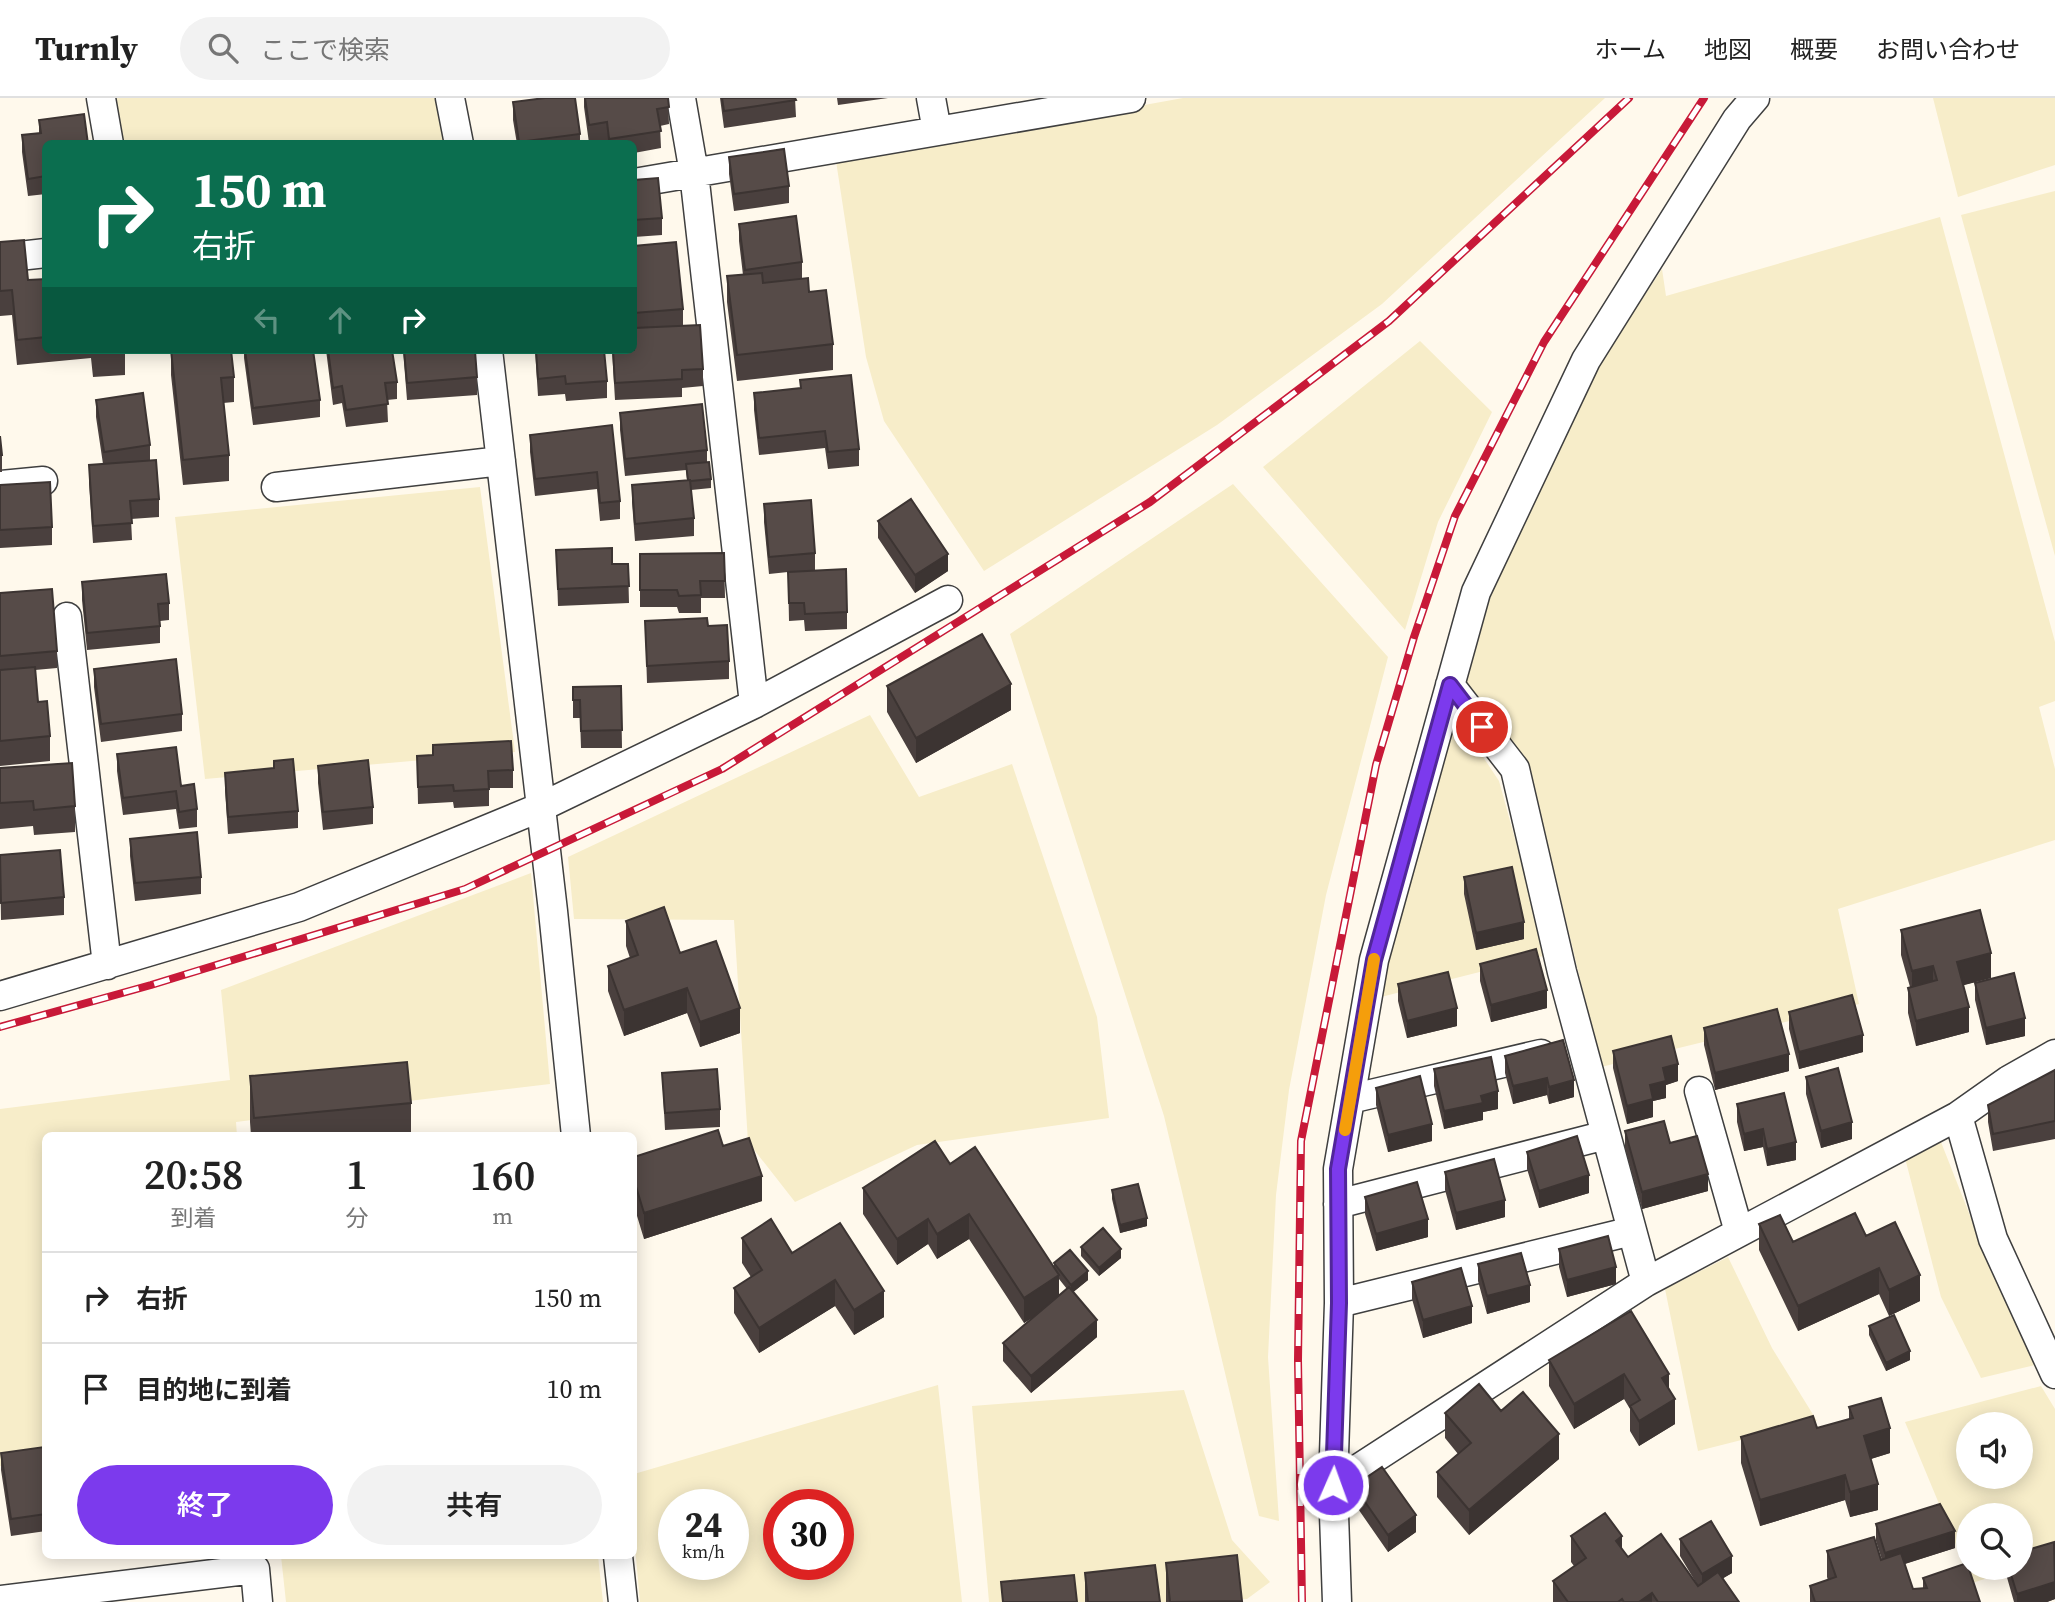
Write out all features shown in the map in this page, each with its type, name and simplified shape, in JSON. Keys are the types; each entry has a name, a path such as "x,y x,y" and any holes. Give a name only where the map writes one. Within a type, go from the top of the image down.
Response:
{"street":[{"path":"101,98 108,140"},
{"path":"450,98 458,140"},
{"path":"681,98 694,173 754,704"},
{"path":"931,98 937,131"},
{"path":"637,182 1131,98"},
{"path":"1337,1602 1333,1485 1339,1303 1338,1169 1374,960 1450,685 1476,592 1586,359 1737,119 1755,98"},
{"path":"0,258 42,253"},
{"path":"488,354 576,1132"},
{"path":"276,487 501,461"},
{"path":"0,485 43,481"},
{"path":"0,996 299,907 541,807 754,704 948,600"},
{"path":"66,617 107,965"},
{"path":"1450,685 1515,769 1562,972 1646,1282"},
{"path":"1350,1099 1582,1044"},
{"path":"1333,1485 1646,1282 1958,1116 2009,1080 2055,1054"},
{"path":"1699,1091 1739,1232"},
{"path":"1958,1116 1993,1239 2055,1374"},
{"path":"1338,1204 1606,1135"},
{"path":"1339,1303 1632,1231"},
{"path":"618,1559 623,1602"},
{"path":"0,1600 255,1569 258,1602"}],"shaded area":[{"path":"116,98 435,98 443,140 123,140"},
{"path":"1183,98 1605,98 1382,304 1217,425 984,571 884,421 866,357 836,161"},
{"path":"1933,98 2055,98 2055,165 1958,197"},
{"path":"2055,191 2055,556 1961,215"},
{"path":"1940,217 2055,642 2055,701 2039,707 2055,769 2055,840 1838,909 1859,1004 1601,1067 1530,770 1463,685 1489,595 1598,365 1662,269 1666,296"},
{"path":"1420,341 1492,412 1438,522 1405,630 1263,467"},
{"path":"1233,484 1388,657 1326,895 1289,1090 1276,1195 1268,1357 1279,1521 1259,1516 1164,1116 1010,634"},
{"path":"480,487 515,752 205,779 175,517"},
{"path":"1454,713 1499,781 1547,955 1377,998"},
{"path":"870,715 919,797 1012,764 1097,1017 1109,1118 917,1145 795,1202 748,1142 734,920 574,919 568,857"},
{"path":"531,873 550,1084 236,1122 237,1132 42,1132 42,1460 0,1466 0,1109 230,1080 221,990"},
{"path":"1939,1137 1980,1241 2035,1365 1981,1378 1941,1297 1905,1158"},
{"path":"1728,1257 1772,1348 1817,1421 1698,1451 1665,1289"},
{"path":"938,1385 962,1602 640,1602 636,1559 637,1473"},
{"path":"2041,1386 2055,1409 2055,1557 2033,1563 2033,1503 1956,1503 1956,1545 1905,1422"},
{"path":"1184,1390 1232,1540 1270,1582 1247,1599 1214,1602 989,1602 972,1406"},
{"path":"281,1559 598,1559 603,1602 286,1602"}],"building":[{"path":"575,98 580,134 519,140 513,102"},
{"path":"585,98 668,98 669,107 657,109 661,131 609,139 607,122 589,125"},
{"path":"722,98 795,98 796,100 724,111"},
{"path":"84,114 87,140 42,140 42,177 28,179 22,135 41,133 39,120"},
{"path":"784,149 789,186 734,194 729,157"},
{"path":"658,178 662,218 637,220 637,180"},
{"path":"796,216 802,262 745,270 739,224"},
{"path":"24,240 28,280 42,279 42,337 17,340 12,290 0,291 0,242"},
{"path":"676,242 683,309 637,313 637,246"},
{"path":"762,273 763,283 808,278 809,292 826,290 833,344 737,355 727,276"},
{"path":"700,325 703,369 682,370 682,379 615,383 613,354 637,354 637,328"},
{"path":"171,354 231,354 234,377 221,378 229,455 183,460"},
{"path":"246,354 314,354 320,400 253,408"},
{"path":"329,354 393,354 397,382 385,383 388,404 346,410 342,386 333,388"},
{"path":"404,354 475,354 477,377 407,383"},
{"path":"536,354 604,354 607,381 566,384 565,376 538,379"},
{"path":"851,375 859,449 828,452 825,431 759,438 754,393 801,388 800,380"},
{"path":"143,393 150,445 104,452 96,400"},
{"path":"702,404 707,450 625,459 620,413"},
{"path":"612,425 620,501 600,503 597,472 535,479 530,435"},
{"path":"156,460 159,499 130,501 132,523 93,526 89,465"},
{"path":"709,462 711,479 688,480 686,464"},
{"path":"690,480 694,518 635,524 632,485"},
{"path":"50,482 52,527 0,530 0,485"},
{"path":"911,499 948,554 915,575 878,521"},
{"path":"811,500 815,553 769,557 764,504"},
{"path":"612,548 612,564 628,564 629,586 558,589 556,550"},
{"path":"724,553 725,581 700,581 701,595 679,596 677,590 640,590 640,554"},
{"path":"846,569 847,612 805,614 804,603 789,603 788,572"},
{"path":"166,574 169,603 158,604 160,626 87,633 82,582"},
{"path":"52,589 57,651 0,656 0,593"},
{"path":"707,618 708,626 727,625 729,661 647,666 645,621"},
{"path":"982,634 1011,684 916,738 887,686"},
{"path":"176,659 182,714 101,724 94,669"},
{"path":"35,667 38,702 47,701 50,736 0,741 0,670"},
{"path":"621,686 622,730 581,731 580,700 573,700 573,687"},
{"path":"511,741 513,770 488,771 489,789 454,791 453,785 418,787 417,756 433,755 433,745"},
{"path":"176,747 181,786 194,784 197,809 179,812 176,791 123,798 117,754"},
{"path":"293,759 298,811 228,817 225,773 274,768 274,761"},
{"path":"368,760 373,807 323,812 318,766"},
{"path":"72,763 75,806 34,810 33,801 0,803 0,768"},
{"path":"197,832 201,877 135,883 130,839"},
{"path":"60,850 64,897 1,903 0,855"},
{"path":"1512,867 1524,922 1476,933 1464,877"},
{"path":"664,907 680,953 716,941 740,1008 700,1022 687,988 624,1010 608,966 638,955 626,921"},
{"path":"1980,910 1991,953 1957,962 1969,1007 1916,1021 1908,988 1937,980 1933,966 1912,971 1901,930"},
{"path":"1536,949 1547,990 1491,1005 1480,964"},
{"path":"1448,972 1457,1008 1407,1021 1398,984"},
{"path":"2014,973 2025,1018 1986,1028 1975,983"},
{"path":"1852,995 1863,1035 1799,1052 1789,1012"},
{"path":"1777,1009 1789,1054 1715,1073 1704,1028"},
{"path":"1671,1036 1678,1064 1663,1068 1666,1081 1650,1085 1653,1099 1627,1106 1613,1051"},
{"path":"1563,1040 1574,1080 1549,1087 1547,1078 1513,1086 1505,1056"},
{"path":"1491,1057 1498,1091 1481,1096 1483,1103 1444,1111 1434,1069"},
{"path":"407,1062 411,1103 254,1118 250,1076"},
{"path":"1838,1068 1852,1122 1821,1131 1806,1077"},
{"path":"717,1069 720,1109 665,1113 662,1073"},
{"path":"2055,1070 2055,1121 1993,1134 1988,1105"},
{"path":"1420,1076 1432,1124 1388,1135 1376,1088"},
{"path":"1784,1093 1796,1142 1767,1149 1763,1129 1744,1134 1737,1104"},
{"path":"1664,1121 1670,1143 1697,1136 1708,1174 1642,1192 1625,1131"},
{"path":"718,1130 723,1146 749,1138 762,1176 644,1213 637,1190 637,1156"},
{"path":"1577,1136 1589,1175 1539,1191 1527,1152"},
{"path":"935,1141 950,1164 975,1147 1059,1275 1024,1298 969,1214 937,1234 928,1219 897,1239 863,1188"},
{"path":"1494,1159 1505,1200 1456,1213 1445,1172"},
{"path":"1417,1182 1428,1219 1376,1234 1365,1197"},
{"path":"1138,1184 1147,1218 1120,1225 1112,1190"},
{"path":"1855,1213 1866,1236 1895,1222 1920,1275 1889,1290 1879,1268 1798,1306 1759,1224 1780,1215 1793,1242"},
{"path":"771,1219 792,1253 840,1223 884,1291 854,1310 835,1280 759,1328 734,1288 762,1270 742,1238"},
{"path":"1103,1228 1121,1249 1099,1268 1081,1247"},
{"path":"1608,1236 1616,1267 1567,1280 1559,1249"},
{"path":"1070,1250 1088,1271 1071,1285 1054,1263"},
{"path":"1521,1253 1530,1285 1487,1296 1478,1264"},
{"path":"1461,1268 1472,1306 1423,1320 1412,1282"},
{"path":"1069,1287 1097,1320 1031,1376 1003,1343"},
{"path":"1631,1311 1669,1374 1662,1378 1675,1399 1639,1421 1630,1406 1640,1400 1624,1374 1574,1404 1549,1360"},
{"path":"1894,1315 1910,1351 1886,1363 1869,1326"},
{"path":"1479,1384 1501,1411 1523,1392 1559,1434 1469,1510 1437,1472 1471,1443 1445,1413"},
{"path":"1881,1398 1890,1428 1864,1436 1878,1484 1850,1492 1845,1475 1760,1500 1741,1437 1813,1416 1817,1428 1853,1418 1849,1407"},
{"path":"42,1447 42,1515 11,1519 1,1453"},
{"path":"1382,1467 1416,1515 1388,1535 1354,1486"},
{"path":"1940,1504 1955,1531 1885,1553 1876,1524"},
{"path":"1605,1513 1622,1536 1616,1541 1628,1557 1661,1534 1698,1586 1718,1572 1739,1602 1658,1602 1652,1593 1639,1602 1624,1602 1622,1599 1618,1602 1568,1602 1553,1581 1586,1558 1571,1536"},
{"path":"1711,1521 1732,1556 1702,1574 1680,1539"},
{"path":"1874,1537 1881,1560 1901,1553 1913,1589 1927,1588 1923,1578 1956,1567 1956,1580 1973,1580 1980,1602 1815,1602 1810,1586 1836,1577 1827,1551"},
{"path":"2054,1542 2055,1582 2017,1594 2013,1580 2033,1580 2033,1548"},
{"path":"1237,1555 1242,1601 1170,1602 1166,1563"},
{"path":"1155,1565 1160,1602 1088,1602 1085,1573"},
{"path":"1074,1575 1077,1602 1003,1602 1001,1582"}],"railway":[{"path":"0,1027 151,985 465,889 722,769 1150,502 1389,321 1629,98"},
{"path":"1302,1602 1298,1360 1301,1141 1376,765 1414,637 1455,516 1544,342 1704,98"}],"slow traffic":[{"path":"1345,1130 1374,959"}],"route":[{"path":"1333,1485 1339,1303 1338,1169 1374,960 1450,685 1482,727"}]}
